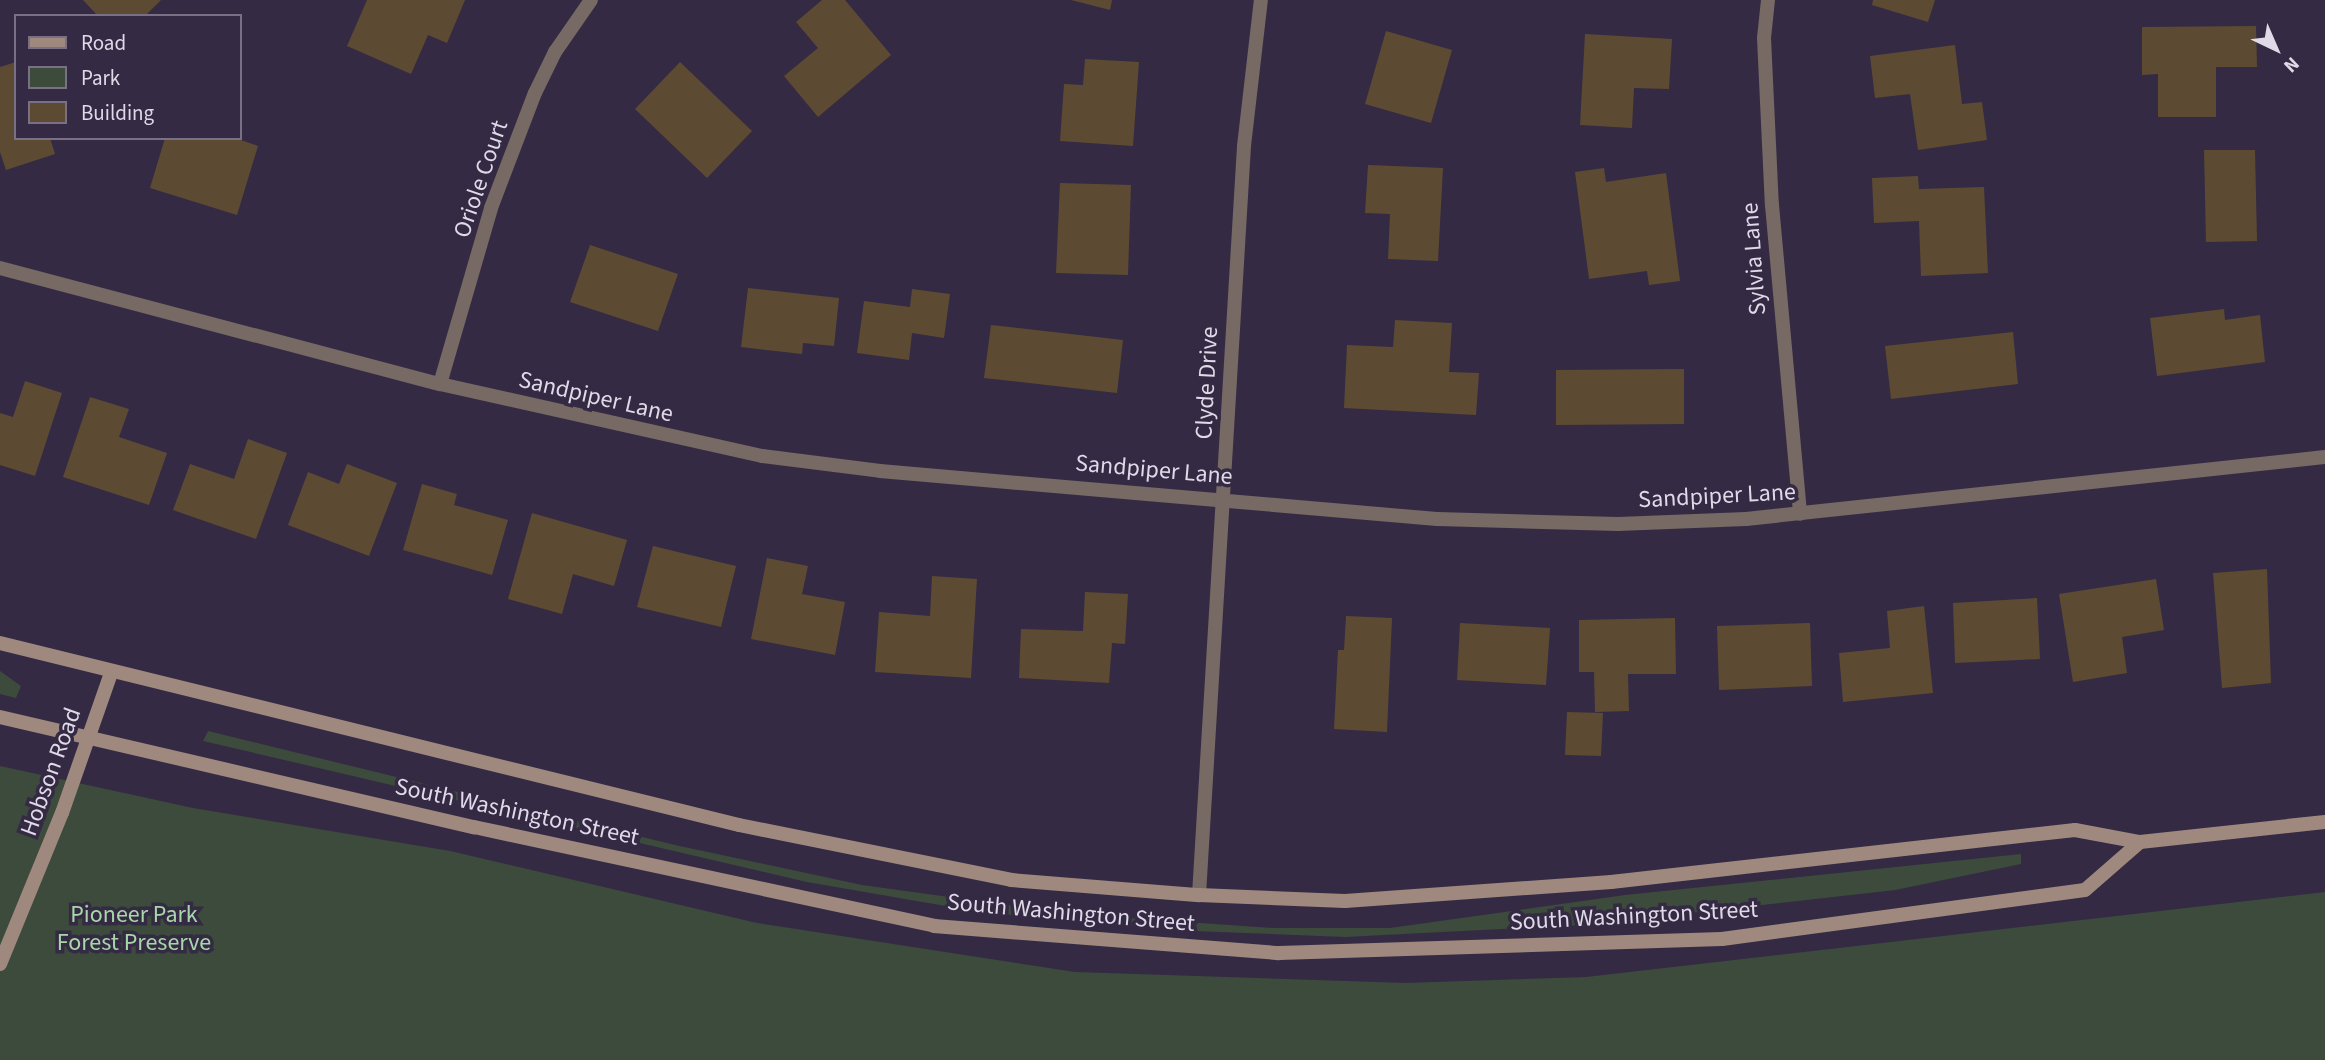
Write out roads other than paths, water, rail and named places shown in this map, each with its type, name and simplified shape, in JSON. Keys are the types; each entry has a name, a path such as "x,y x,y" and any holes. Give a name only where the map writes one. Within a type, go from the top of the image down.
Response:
{"main road":[{"name":"South Washington Street","path":"0,643 111,673 740,825 997,877 1199,895 1345,901 1611,882 2075,830 2140,842 2325,822"},
{"name":"Hobson Road","path":"0,964 90,736 111,673"},
{"name":"South Washington Street","path":"0,717 461,824 934,926 1279,953 1721,939 2085,890 2140,842"}],"street":[{"name":"Oriole Court","path":"440,384 491,208 530,106 555,52 591,0"},
{"name":"Clyde Drive","path":"1199,895 1244,146 1261,0"},
{"name":"Sylvia Lane","path":"1768,0 1764,38 1772,205 1800,514"},
{"name":"Sandpiper Lane","path":"0,268 440,384 761,456 880,471 1224,499 1539,523 1618,524 1800,514 2325,457"}],"park label":[{"name":"Pioneer Park Forest Preserve","path":"134,929"}]}
